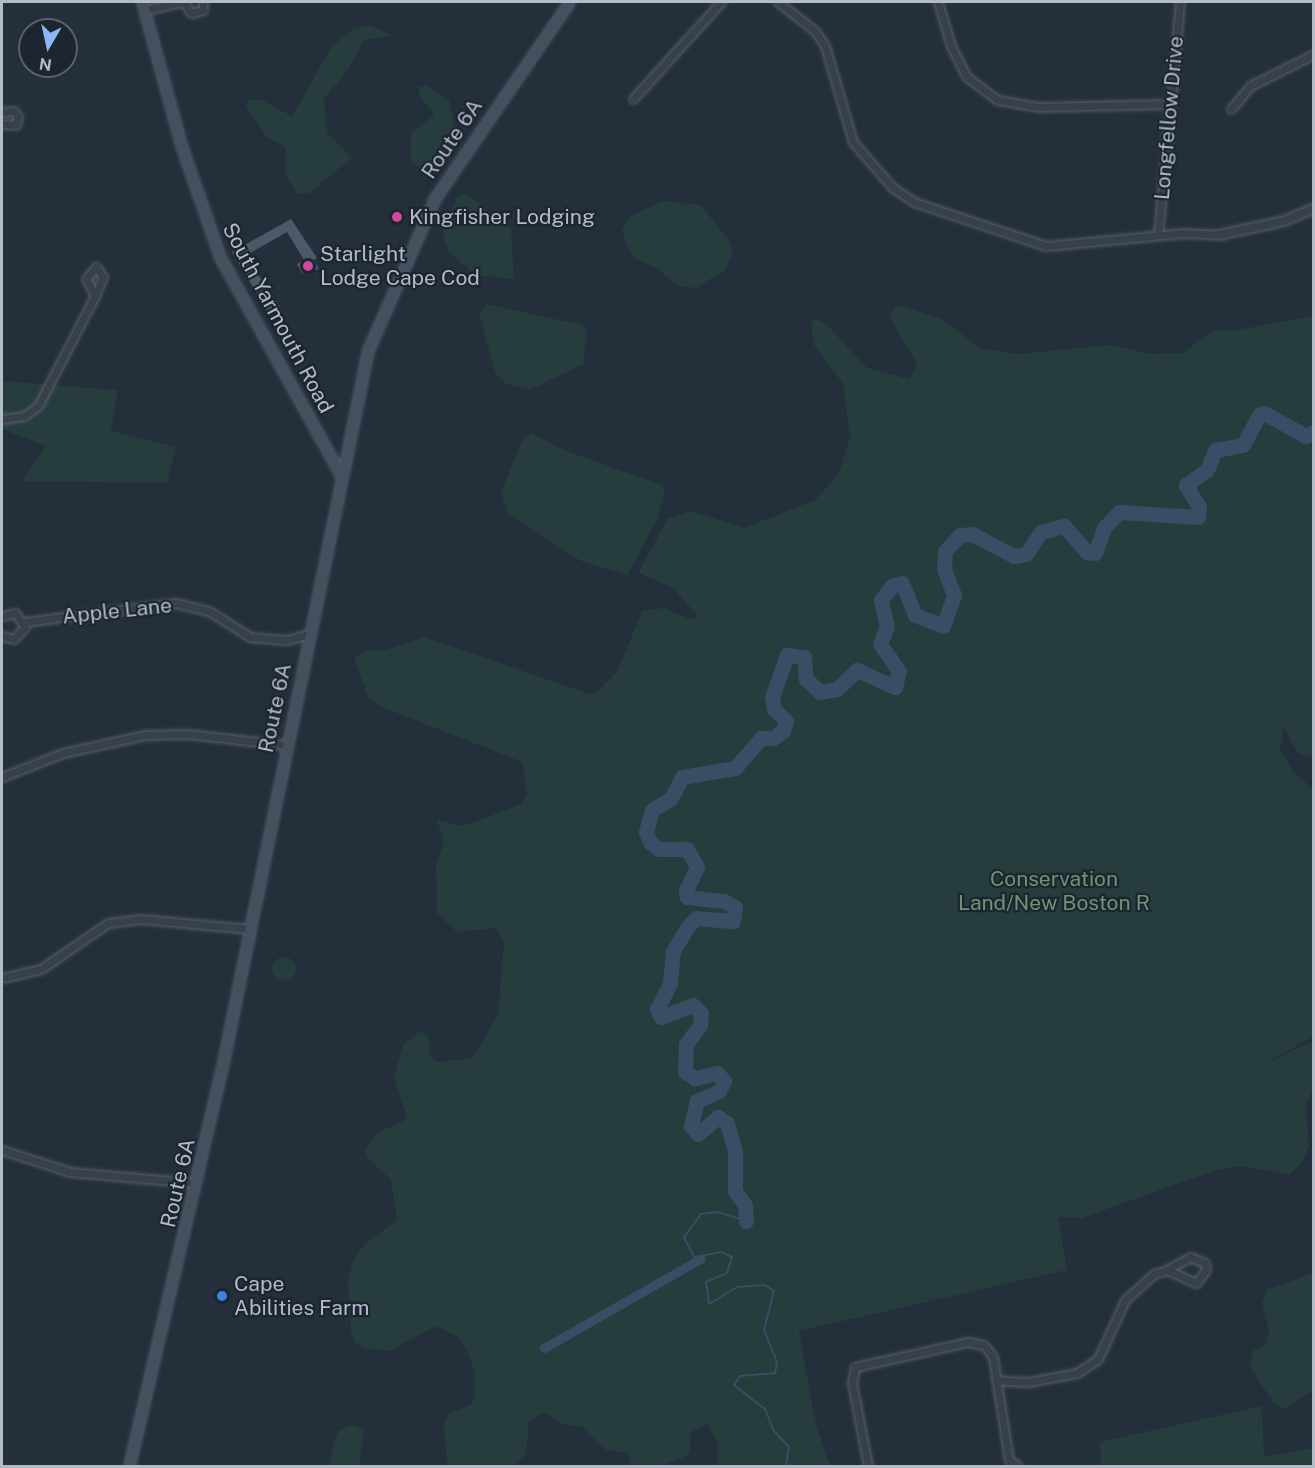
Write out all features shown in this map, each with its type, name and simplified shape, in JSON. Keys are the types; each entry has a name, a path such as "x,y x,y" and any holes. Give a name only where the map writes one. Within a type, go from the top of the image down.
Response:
{"main road":[{"name":"Route 6A","path":"129,1467 197,1183 285,745 368,350 418,230 447,177 569,2"},
{"name":"South Yarmouth Road","path":"143,6 181,145 220,257 341,475"}],"street":[{"path":"143,6 183,2 190,13 202,10 203,2"},
{"path":"633,99 721,2"},
{"path":"778,2 815,32 825,46 853,142 892,186 914,202 1046,246 1158,236 1219,235 1284,221 1314,208"},
{"path":"938,2 951,46 967,77 998,99 1038,107 1168,104"},
{"name":"Longfellow Drive","path":"1158,236 1168,104 1180,2"},
{"path":"1231,109 1250,86 1314,54"},
{"path":"2,112 14,111 18,117 16,125 2,124"},
{"path":"2,419 24,416 38,406 95,296"},
{"name":"Apple Lane","path":"2,616 15,613 24,622 176,603 209,611 250,637 287,640 309,634"},
{"path":"2,636 18,638 24,622"},
{"path":"2,777 63,753 145,735 188,734 285,745"},
{"path":"2,978 56,961 94,928 108,923 141,919 249,929"},
{"path":"2,1150 70,1172 197,1183"},
{"path":"996,1380 1036,1381 1083,1370 1103,1352 1125,1300 1154,1274 1190,1257 1205,1263 1206,1270 1196,1283 1167,1269"},
{"path":"868,1467 851,1375 863,1364 975,1342 993,1357 1006,1463 1018,1467"}],"green space":[{"path":"371,25 393,36 364,40 348,70 324,99 327,133 352,158 309,193 296,193 286,176 285,147 266,136 246,106 249,100 261,100 292,116 332,46 354,28"},
{"path":"427,86 449,100 456,128 451,152 434,175 411,162 411,133 434,115 419,94 419,87"},
{"path":"466,193 511,229 514,279 474,275 448,250 443,238 445,224 458,196"},
{"path":"662,201 701,205 730,242 733,252 726,269 696,288 678,286 658,269 635,259 625,241 622,229 629,217"},
{"path":"486,304 583,325 587,332 583,364 530,390 506,384 496,375 479,315"},
{"name":"Conservation Land/New Boston R","path":"897,305 939,318 981,348 1018,354 1110,345 1150,354 1183,353 1213,330 1232,331 1313,316 1313,757 1298,753 1284,728 1280,751 1294,772 1313,789 1313,1037 1260,1066 1313,1041 1313,1090 1306,1103 1309,1146 1303,1161 1289,1175 1241,1166 1216,1170 1082,1218 1058,1217 1067,1270 799,1331 816,1425 830,1466 717,1466 718,1444 707,1424 690,1433 690,1453 681,1459 660,1466 631,1466 627,1453 606,1450 582,1427 565,1425 544,1413 529,1421 526,1454 514,1466 448,1466 443,1424 450,1413 470,1405 475,1398 474,1370 466,1349 457,1336 437,1326 389,1351 365,1348 355,1342 351,1331 348,1279 354,1259 365,1244 397,1220 391,1180 367,1157 365,1149 377,1133 407,1119 394,1077 403,1045 419,1031 428,1036 431,1058 437,1062 473,1058 498,1015 504,941 495,928 457,932 437,913 436,864 444,842 437,820 462,826 472,823 521,804 527,793 522,762 382,707 368,697 354,658 364,651 386,650 424,637 590,694 598,691 617,672 642,611 664,608 690,619 698,616 673,588 638,573 668,518 691,511 744,528 815,500 839,473 850,437 843,384 814,345 811,324 814,319 824,322 867,368 909,379 917,364 889,317"},
{"path":"2,381 118,390 111,431 176,447 167,483 21,481 46,446 2,429"},
{"path":"532,433 564,450 662,485 665,492 656,522 627,575 581,561 507,513 501,492 522,441"},
{"path":"284,957 293,960 296,969 293,978 284,981 275,978 272,969 275,960"},
{"path":"1313,1273 1313,1391 1283,1409 1275,1405 1249,1366 1253,1351 1265,1345 1269,1331 1262,1302 1267,1290"},
{"path":"1262,1406 1264,1457 1313,1448 1313,1466 1101,1466 1100,1442"},
{"path":"352,1425 364,1430 359,1466 328,1466 338,1431"}],"building":[{"name":"Starlight Lodge Cape Cod","path":"291,219 317,258 314,260 319,269 302,273 297,264 304,260 287,232 245,256 280,307 269,314 232,252"}],"waterway":[{"path":"746,1221 745,1205 735,1191 735,1151 727,1123 718,1117 698,1134 691,1126 697,1101 719,1091 724,1081 717,1073 695,1078 685,1072 686,1044 700,1025 701,1013 693,1005 661,1017 657,1009 670,983 673,951 688,926 696,918 733,921 735,907 724,901 687,897 686,890 697,867 687,849 659,849 650,842 646,832 652,810 671,798 682,777 735,768 761,738 773,738 783,731 786,721 774,709 772,697 787,655 804,657 806,679 820,692 837,689 857,670 895,687 899,671 880,644 887,627 881,600 892,586 902,583 915,615 943,626 954,595 944,569 945,551 960,535 972,534 1014,556 1026,554 1041,532 1064,526 1087,552 1095,553 1104,528 1119,512 1198,517 1199,507 1186,485 1207,470 1215,450 1243,445 1259,415 1264,413 1306,436 1314,432"},
{"path":"746,1221 719,1212 701,1214 684,1237 694,1257 722,1252 732,1257 727,1273 706,1282 709,1304 737,1287 765,1285 774,1291 764,1330 777,1362 775,1373 740,1376 734,1385 765,1409 774,1431 789,1447 786,1466"},
{"path":"544,1348 700,1259"}],"place":[{"name":"Kingfisher Lodging","path":"397,217"},
{"name":"Starlight Lodge Cape Cod","path":"308,266"},
{"name":"Cape Abilities Farm","path":"222,1296"}]}
